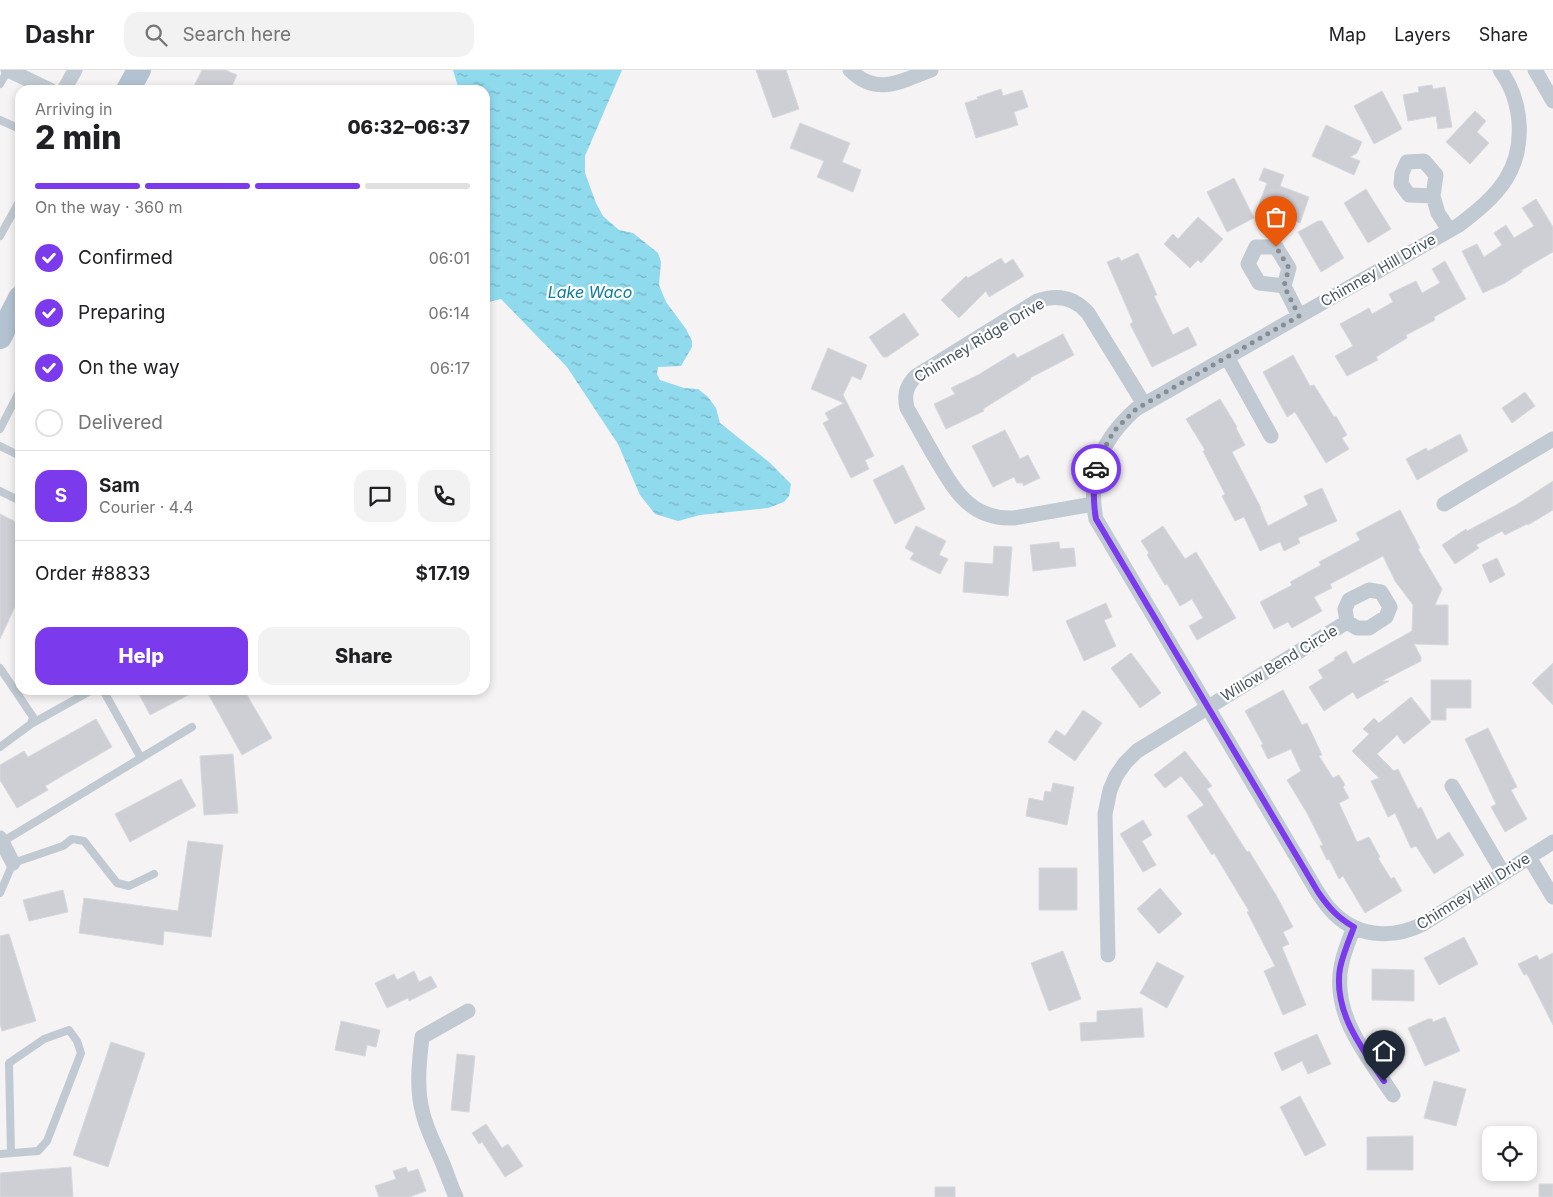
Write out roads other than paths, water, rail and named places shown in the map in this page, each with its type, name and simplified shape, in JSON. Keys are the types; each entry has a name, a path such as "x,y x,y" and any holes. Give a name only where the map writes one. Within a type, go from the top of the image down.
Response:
{"main road":[{"path":"131,85 139,70"},
{"path":"0,337 15,308"}],"street":[{"path":"8,70 26,73 43,85"},
{"path":"67,85 75,70"},
{"path":"850,70 864,82 876,85 892,85 931,70"},
{"name":"Chimney Hill Drive","path":"1500,70 1511,89 1520,129 1514,162 1506,180 1490,199 1476,212 1449,230 1144,404 1114,431 1104,449 1093,484 1093,504 1096,519 1318,892 1329,908 1341,920 1354,927 1376,934 1394,934 1412,929 1423,924 1553,842"},
{"path":"1535,70 1553,101"},
{"path":"1433,196 1438,213 1449,230"},
{"path":"1284,286 1299,316"},
{"name":"Chimney Ridge Drive","path":"1093,504 1005,519 979,512 967,504 952,487 907,408 905,398 910,382 916,376 1038,301 1048,297 1059,296 1074,301 1088,313 1144,404"},
{"path":"1228,357 1271,436"},
{"path":"1444,504 1553,439"},
{"name":"Willow Bend Circle","path":"1108,955 1105,814 1110,790 1116,776 1125,763 1136,751 1347,622"},
{"path":"1452,786 1503,872"},
{"path":"1,840 13,864"},
{"path":"1529,857 1553,897"},
{"path":"1354,927 1341,966 1339,980 1344,1012 1356,1039 1393,1095"},
{"path":"456,1197 422,1113 419,1092 419,1070 422,1037 468,1011"}],"lane":[{"path":"0,84 8,70"},
{"path":"0,120 15,127"},
{"path":"0,236 15,209"},
{"path":"0,429 15,400"},
{"path":"0,446 15,454"},
{"path":"0,491 15,498"},
{"path":"0,668 15,691"},
{"path":"18,695 32,717 31,724"},
{"path":"0,747 31,724 83,695"},
{"path":"106,695 142,758"},
{"path":"1,840 192,727"},
{"path":"0,893 13,864 63,846 72,839 84,841 118,882 129,886 154,874"},
{"path":"0,1154 38,1151 47,1141 81,1053 77,1041 69,1030 44,1039 9,1063 11,1153"}],"water":[{"name":"Lake Waco","path":"453,70 622,70 585,156 585,173 603,216 619,230 633,233 658,253 661,262 659,285 666,302 686,329 692,341 692,347 681,366 658,367 657,374 660,380 684,388 698,389 708,397 716,408 720,423 769,462 791,484 789,496 784,502 768,508 700,515 678,521 655,514 640,495 618,444 567,367 501,299 490,302 490,85 458,85"}]}
